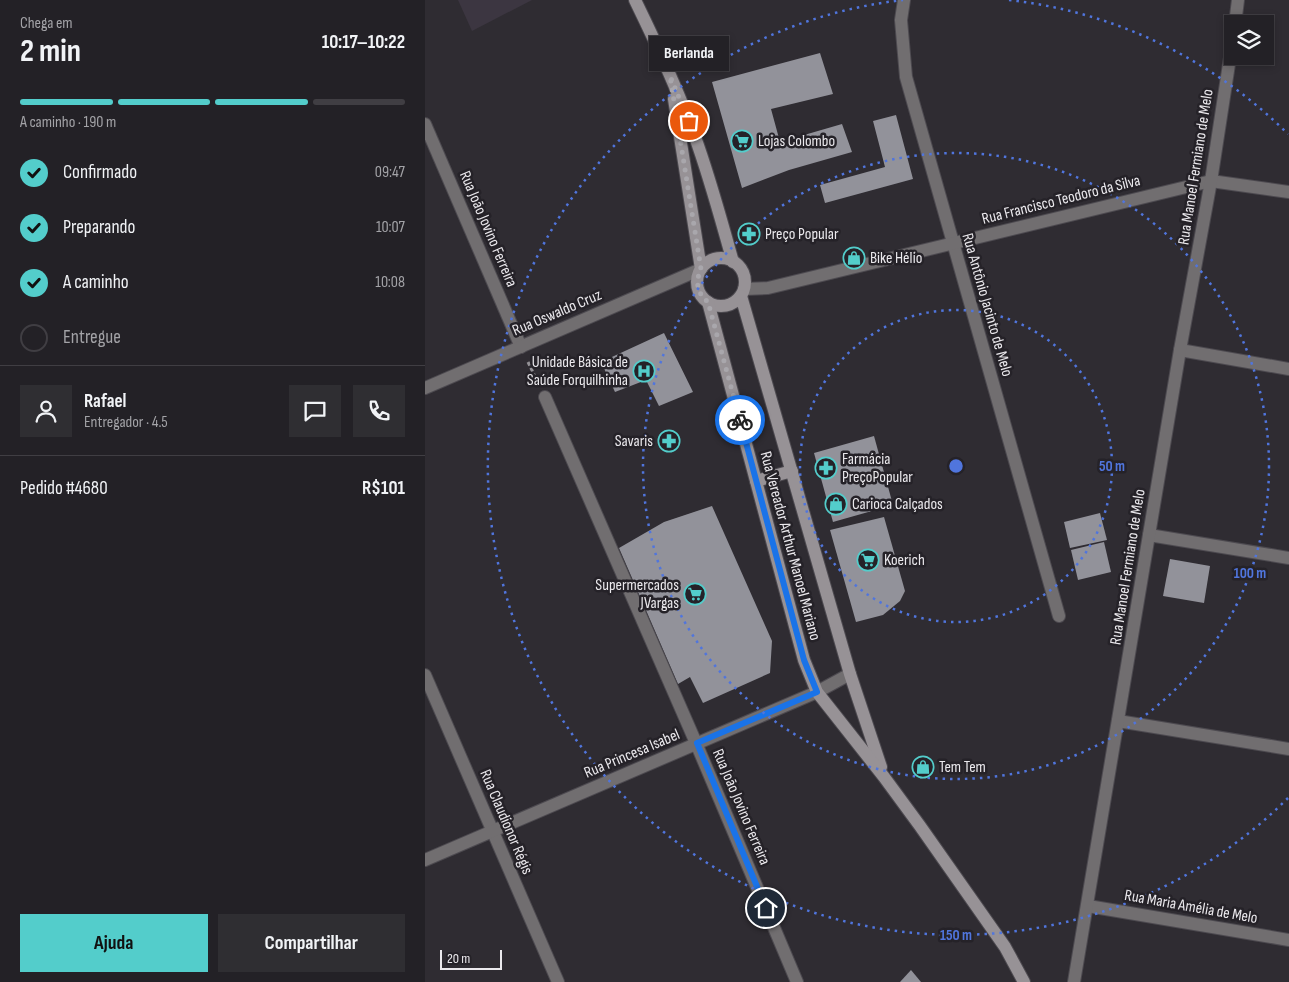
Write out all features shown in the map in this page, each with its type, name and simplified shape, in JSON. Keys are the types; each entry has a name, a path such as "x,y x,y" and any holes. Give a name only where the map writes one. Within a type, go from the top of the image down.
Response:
{"main road":[{"path":"635,0 670,76 698,145 733,262 743,273 742,292 729,304 722,306 708,302 699,292 697,285 697,278 701,269 706,264 719,259 733,262"},
{"path":"670,76 701,269"},
{"name":"Rua Vereador Arthur Manoel Mariano","path":"742,292 850,674 884,777"},
{"name":"Rua Vereador Arthur Manoel Mariano","path":"708,302 804,660 817,692 884,777 1005,947 1024,982"},
{"path":"756,481 793,471"}],"street":[{"name":"Rua Antônio Jacinto de Melo","path":"904,0 901,20 906,77 1059,616"},
{"path":"1236,15 1238,0"},
{"name":"Rua Manoel Fermiano de Melo","path":"1074,982 1180,350 1211,181 1229,65"},
{"name":"Rua João Jovino Ferreira","path":"425,124 521,347"},
{"name":"Rua Francisco Teodoro da Silva","path":"742,292 768,288 1211,181"},
{"path":"1211,181 1289,192"},
{"name":"Rua Oswaldo Cruz","path":"425,388 701,269"},
{"path":"1180,350 1289,369"},
{"name":"Rua João Jovino Ferreira","path":"545,397 697,743 797,982"},
{"path":"1149,535 1289,558"},
{"name":"Rua Princesa Isabel","path":"425,860 817,692 850,674"},
{"name":"Rua Claudionor Régis","path":"425,675 558,982"},
{"path":"1118,721 1289,749"},
{"name":"Rua Maria Amélia de Melo","path":"1087,906 1289,940"}],"path":[{"path":"521,347 545,397"}],"shaded area":[{"path":"458,0 532,0 472,31"}],"building":[{"path":"820,53 833,94 771,109 780,142 842,124 852,152 789,170 742,188 712,82"},
{"path":"896,115 913,179 825,203 820,185 885,167 873,121"},
{"name":"Unidade Básica de Saúde Forquilhinha","path":"664,333 693,392 659,406 646,380 615,392 601,362"},
{"path":"874,436 893,505 833,522 814,453"},
{"name":"Supermercados JVargas","path":"712,506 772,641 770,673 703,703 690,677 678,684 619,548 664,522"},
{"path":"1100,513 1107,540 1070,548 1064,522"},
{"name":"Koerich","path":"884,517 905,591 900,601 883,615 856,622 830,530"},
{"path":"1104,542 1111,572 1078,580 1071,550"},
{"path":"1170,559 1210,566 1204,603 1163,596"},
{"path":"911,970 921,982 900,982"}],"way so far":[{"path":"689,121 670,76 701,269 697,278 697,285 699,292 708,302 740,420"}],"place":[{"name":"Berlanda","path":"689,121"},
{"name":"Lojas Colombo","path":"742,141"},
{"name":"Preço Popular","path":"749,234"},
{"name":"Bike Hélio","path":"854,258"},
{"name":"Unidade Básica de Saúde Forquilhinha","path":"644,371"},
{"name":"Savaris","path":"669,441"},
{"name":"Farmácia PreçoPopular","path":"826,468"},
{"name":"Carioca Calçados","path":"836,504"},
{"name":"Koerich","path":"868,560"},
{"name":"Supermercados JVargas","path":"695,594"},
{"name":"Tem Tem","path":"923,767"}],"route":[{"path":"740,420 804,660 817,692 697,743 766,908"}]}
